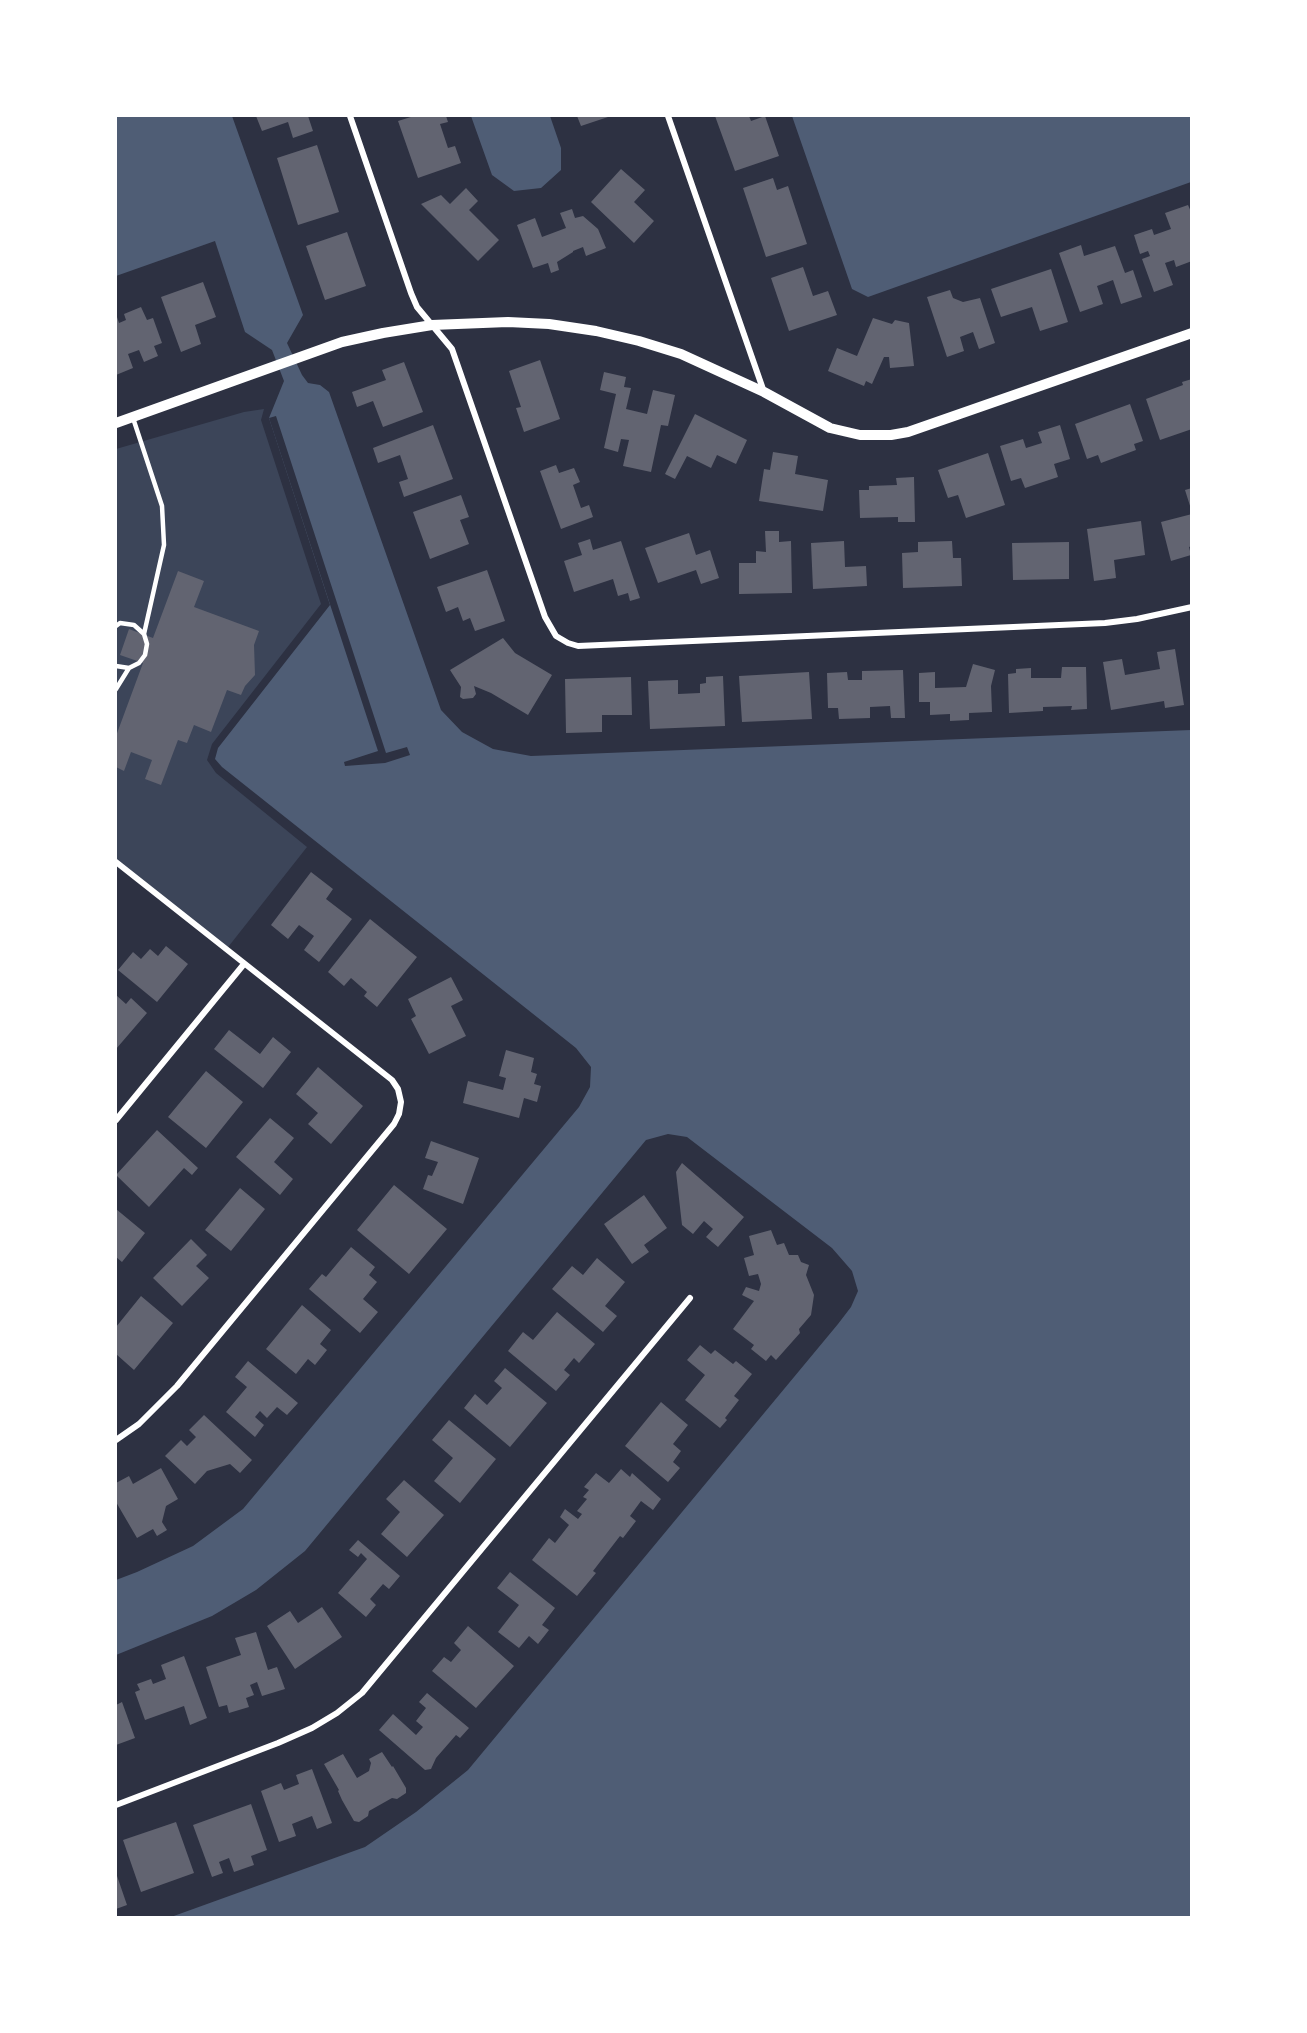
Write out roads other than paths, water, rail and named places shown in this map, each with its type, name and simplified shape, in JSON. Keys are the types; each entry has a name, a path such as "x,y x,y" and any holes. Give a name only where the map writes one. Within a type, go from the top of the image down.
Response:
{"street":[{"path":"350,116 417,308 452,349 544,617 556,636 578,646 1105,623 1137,619 1191,607"},
{"path":"668,116 764,392"},
{"path":"116,423 342,342 432,325 507,322 549,324 596,331 639,341 681,354 764,392 830,428 860,435 891,435 908,432 1191,333"},
{"path":"116,862 392,1080 398,1089 401,1102 394,1124 177,1386 139,1424 116,1440"},
{"path":"116,1120 244,964"},
{"path":"116,1805 268,1748 312,1728 337,1713 362,1693 690,1298"}],"lane":[{"path":"116,689 129,668 139,663 145,655 147,644 144,634 164,545 162,506 132,417"},
{"path":"116,626 120,623 134,625 144,634"},
{"path":"116,666 129,668"}]}
